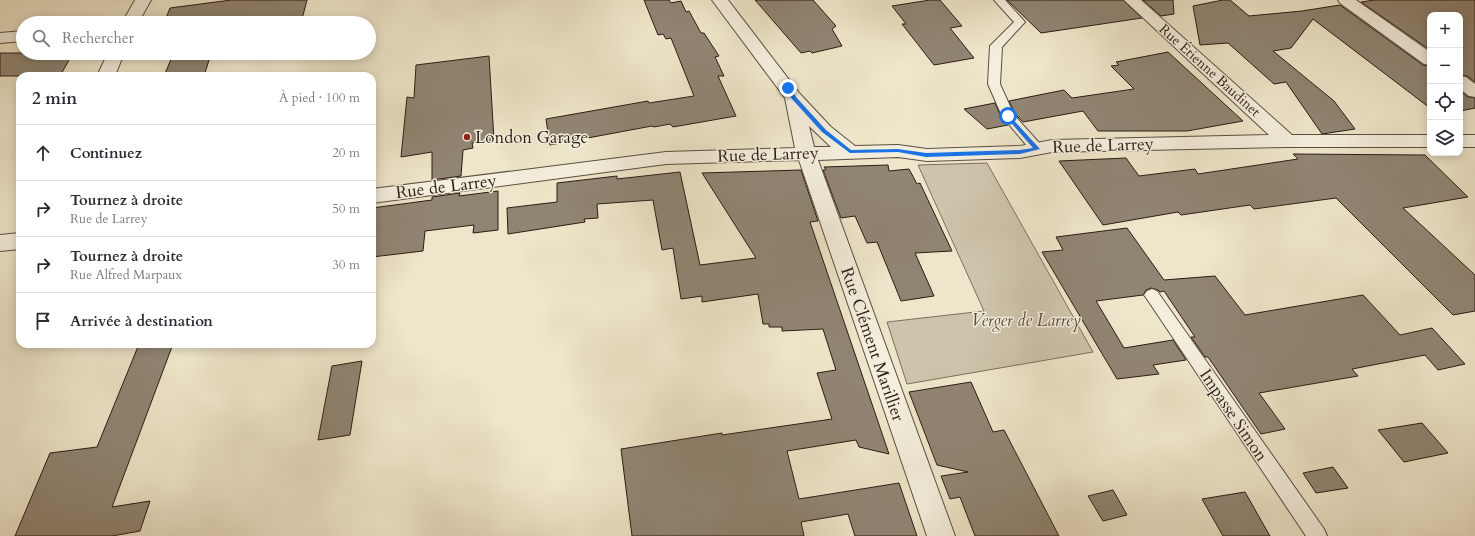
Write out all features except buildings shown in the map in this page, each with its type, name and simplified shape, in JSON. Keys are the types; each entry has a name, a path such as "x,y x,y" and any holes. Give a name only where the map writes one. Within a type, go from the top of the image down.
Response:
{"street":[{"path":"134,16 142,0"},
{"path":"720,0 794,98 824,131 850,152"},
{"name":"Rue Étienne Baudinet","path":"1132,0 1287,141"},
{"path":"1346,0 1427,58"},
{"path":"0,38 16,37"},
{"path":"108,72 113,60"},
{"path":"1463,84 1475,92"},
{"name":"Rue Clément Marillier","path":"794,98 806,153 941,536"},
{"name":"Rue de Larrey","path":"376,195 666,158 898,150 926,155 1020,152 1052,146 1287,141 1427,141"},
{"path":"1463,141 1475,141"},
{"path":"0,243 16,241"}],"lane":[{"path":"999,0 1020,22 996,46 994,84 1008,116 1037,149"},
{"name":"Impasse Simon","path":"1152,295 1317,536"}],"green space":[{"name":"Verger de Larrey","path":"987,163 1093,352 907,384 887,322 984,311 918,165"}],"place":[{"name":"London Garage","path":"467,137"}],"route":[{"path":"788,88 794,98 824,131 850,152 898,150 926,155 1020,152 1037,149 1008,116"}]}
